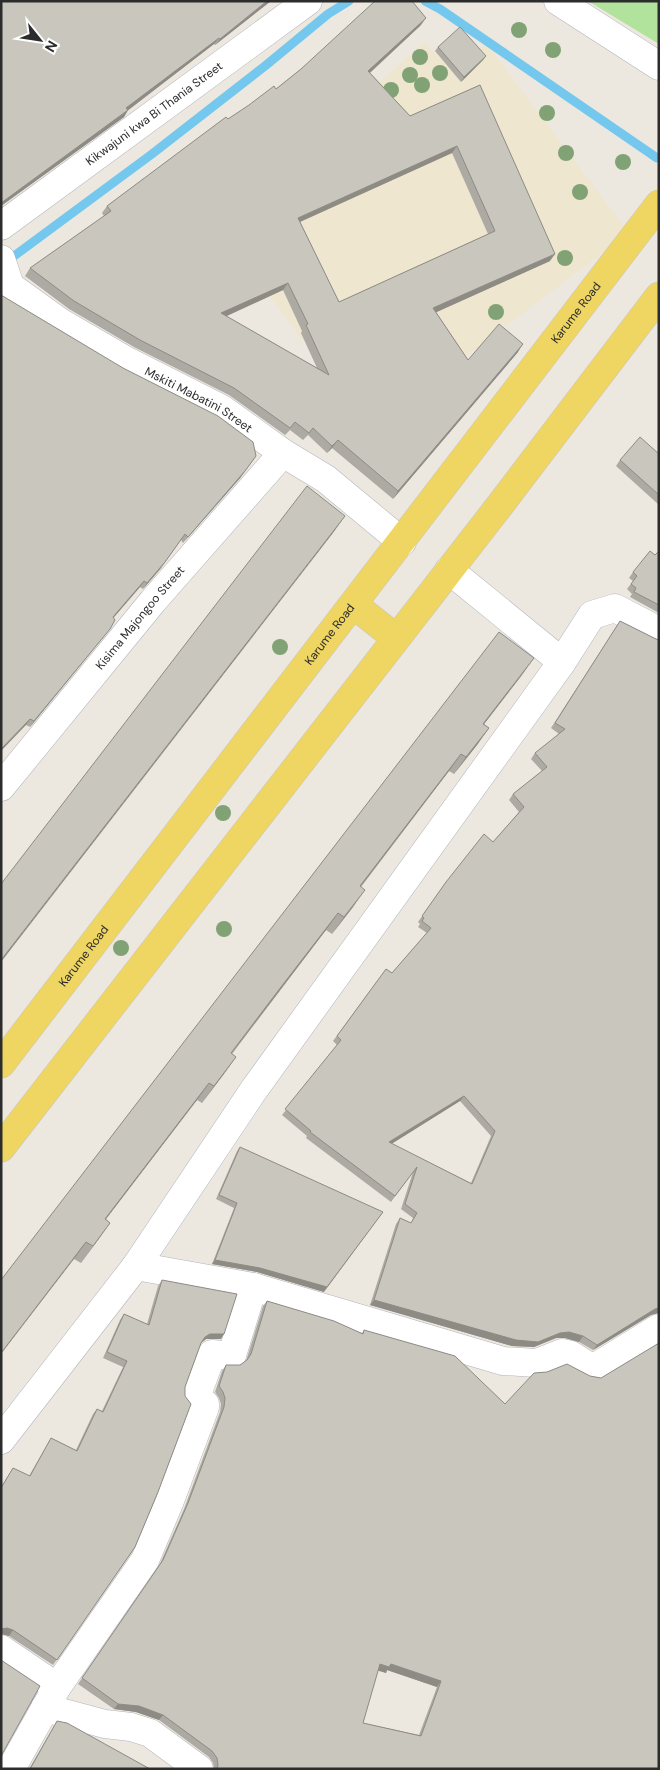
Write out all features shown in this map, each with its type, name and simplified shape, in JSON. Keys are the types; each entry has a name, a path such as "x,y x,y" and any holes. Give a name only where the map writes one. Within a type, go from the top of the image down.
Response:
{"main road":[{"name":"Karume Road","path":"1,1064 659,204"},
{"path":"1,1148 659,296"},
{"path":"354,605 396,638"}],"street":[{"name":"Kikwajuni kwa Bi Thania Street","path":"10,220 308,1"},
{"path":"558,1 659,66"},
{"path":"1,252 10,220"},
{"name":"Mskiti Mabatini Street","path":"1,259 10,286 60,322 127,361 222,409 283,454 326,479 402,542"},
{"name":"Kisima Majongoo Street","path":"1,787 153,601 283,454"},
{"path":"449,570 562,662"},
{"path":"1,1440 136,1266 259,1083 562,662 592,615 615,608 659,631"},
{"path":"136,1266 254,1287 503,1361 537,1363 562,1353 571,1354 594,1368 659,1328"},
{"path":"11,1769 51,1697 144,1560 205,1407 196,1397 212,1354 232,1355 254,1287"},
{"path":"1,1649 51,1697 105,1724 131,1727 150,1733 199,1769"}],"shaded area":[{"path":"425,42 435,54 442,48 465,59 486,43 629,233 449,369 372,432 227,240 370,90"}],"green space":[{"path":"588,1 659,1 659,44"}],"building":[{"path":"1,1 267,1 220,39 126,108 128,110 1,203"},
{"path":"375,1 412,1 426,18 368,71 410,116 480,85 555,254 433,308 468,360 499,324 523,344 398,491 338,440 332,446 313,428 309,433 295,422 290,428 234,388 140,340 74,301 30,268 111,211 107,206 226,117 228,119 274,86 276,89 301,69","holes":["457,146 495,231 339,302 298,218","288,283 308,324 306,325 329,375 221,313"]},
{"path":"460,27 486,56 464,77 438,47"},
{"path":"1,295 123,368 218,416 253,442 256,456 188,537 185,534 147,583 144,581 113,617 115,620 110,629 34,721 30,719 1,749"},
{"path":"640,437 659,454 659,495 620,460"},
{"path":"307,486 345,516 1,960 1,884"},
{"path":"650,551 655,555 659,551 659,605 634,592 636,588 631,584 637,576 633,572"},
{"path":"620,621 659,640 659,1308 597,1345 583,1336 569,1332 560,1333 538,1342 516,1340 374,1300 400,1218 411,1223 417,1213 405,1204 417,1167 395,1196 310,1132 285,1109 341,1040 337,1036 386,969 392,973 431,928 422,921 424,918 422,916 446,882 484,834 493,842 524,807 513,794 547,767 535,753 565,729 555,723","holes":["464,1096 495,1131 472,1184 389,1142"]},
{"path":"499,632 534,658 483,724 489,728 466,757 461,754 360,886 365,890 344,917 338,913 281,987 231,1053 236,1057 214,1086 209,1083 105,1219 110,1223 93,1246 86,1242 1,1353 1,1280"},
{"path":"240,1147 383,1212 327,1287 260,1268 215,1260 237,1203 219,1195"},
{"path":"162,1280 237,1294 224,1334 210,1334 201,1343 185,1387 185,1396 191,1404 135,1547 57,1660 13,1630 1,1629 1,1488 13,1468 30,1476 51,1438 77,1451 97,1409 103,1412 127,1361 107,1352 124,1314 149,1325"},
{"path":"267,1301 334,1321 363,1334 364,1330 455,1356 505,1404 534,1373 547,1372 567,1364 590,1376 601,1378 659,1343 659,1769 217,1769 217,1758 212,1751 163,1715 139,1706 118,1704 82,1678 163,1560 188,1503 224,1407 225,1398 219,1386 226,1365 240,1365 251,1354","holes":["380,1664 389,1667 391,1664 441,1681 421,1736 363,1723"]},
{"path":"1,1660 40,1686 1,1756"},
{"path":"57,1721 67,1723 150,1769 30,1769"}],"waterway":[{"path":"14,256 152,154 328,14 349,1"},
{"path":"425,1 440,9 657,158"}]}
